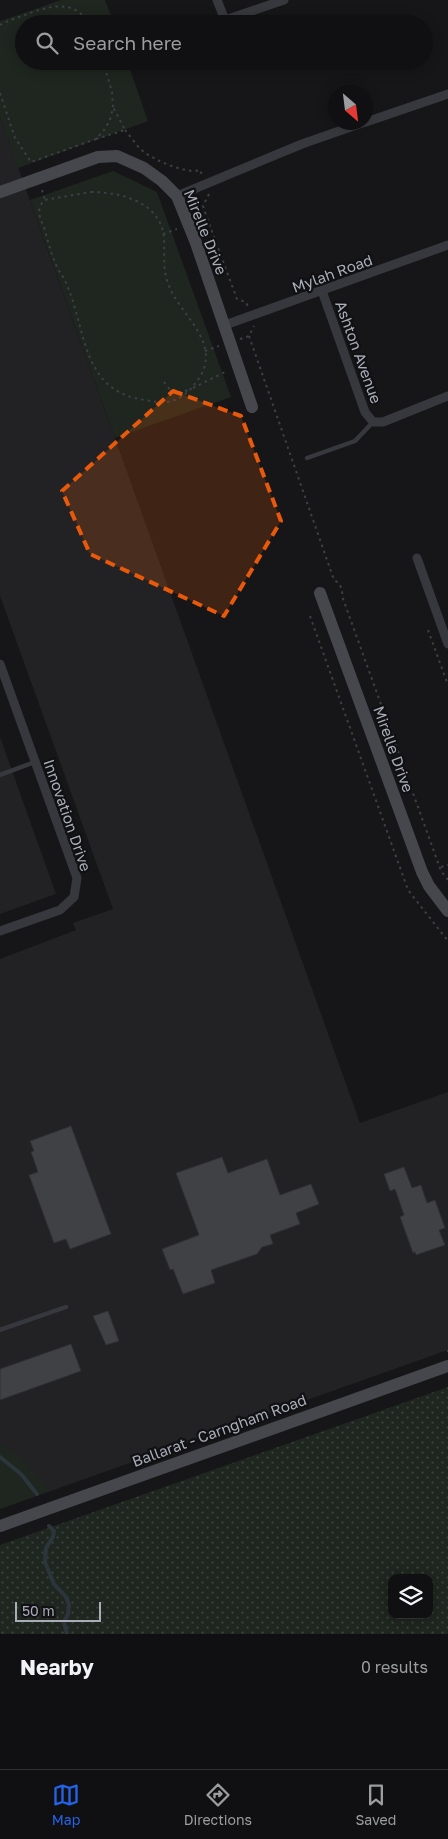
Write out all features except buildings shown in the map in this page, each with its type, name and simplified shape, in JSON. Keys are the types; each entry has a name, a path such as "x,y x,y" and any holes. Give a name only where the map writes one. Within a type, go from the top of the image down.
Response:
{"street":[{"path":"217,0 223,15"},
{"path":"240,15 284,0"},
{"path":"373,119 448,94"},
{"path":"177,196 302,144 342,130"},
{"name":"Mirelle Drive","path":"0,192 98,156 117,156 144,168 162,181 177,196 225,325 252,407"},
{"name":"Mylah Road","path":"225,325 448,246"},
{"name":"Ashton Avenue","path":"322,291 365,412 372,422 383,422 448,396"},
{"path":"417,558 448,644"},
{"name":"Mirelle Drive","path":"320,593 422,872 429,886 448,911"},
{"name":"Innovation Drive","path":"0,664 77,878 74,897 60,910 0,931"},
{"name":"Ballarat - Carngham Road","path":"0,1526 448,1366"}],"lane":[{"name":"Ashton Avenue","path":"307,458 355,441 372,422"},
{"path":"0,775 35,762"},
{"path":"0,1330 66,1307"}],"path":[{"path":"27,15 52,6 62,5 73,8 83,15"},
{"path":"0,25 15,20"},
{"path":"96,139 110,120 112,92 106,70"},
{"path":"0,93 16,138 31,162 126,130"},
{"path":"112,104 126,130 143,152 186,171 200,170 209,196 203,206 207,218 237,299 246,302 254,325 249,336 334,580 338,582 342,591 342,596 440,868 448,880"},
{"path":"91,192 105,192 133,199 147,207 156,216 162,229 165,271 168,284 174,298 186,312 201,336 205,347 204,366 201,375 191,389 179,398 171,401 134,398 118,391 99,374 86,350 69,291 49,245 39,211 41,203 45,200 91,192"},
{"path":"164,382 172,392 182,392 228,371"},
{"path":"310,616 408,890 448,940"},
{"path":"428,630 448,685"},
{"path":"440,868 448,865"}],"highlighted area":[{"path":"173,391 241,416 281,521 224,616 90,554 62,491"}],"shaded area":[{"path":"61,0 105,0 111,15 17,15"},
{"path":"15,16 15,70 130,70 148,121 18,168 0,117 0,21"},
{"path":"0,117 360,1123 448,1092 448,1350 0,1509 0,959 76,930 73,923 113,909 0,596"},
{"path":"113,171 157,192 231,397 115,438 30,200"},
{"path":"0,737 56,894 0,914"},
{"path":"448,1387 448,1634 0,1634 0,1545"},
{"path":"0,1444 14,1451 50,1491 0,1509"}],"waterway":[{"path":"0,1457 21,1474 37,1494"},
{"path":"49,1526 54,1531 53,1537 46,1548 45,1562 54,1584 66,1597 69,1605 68,1614 64,1622 67,1634"}]}
